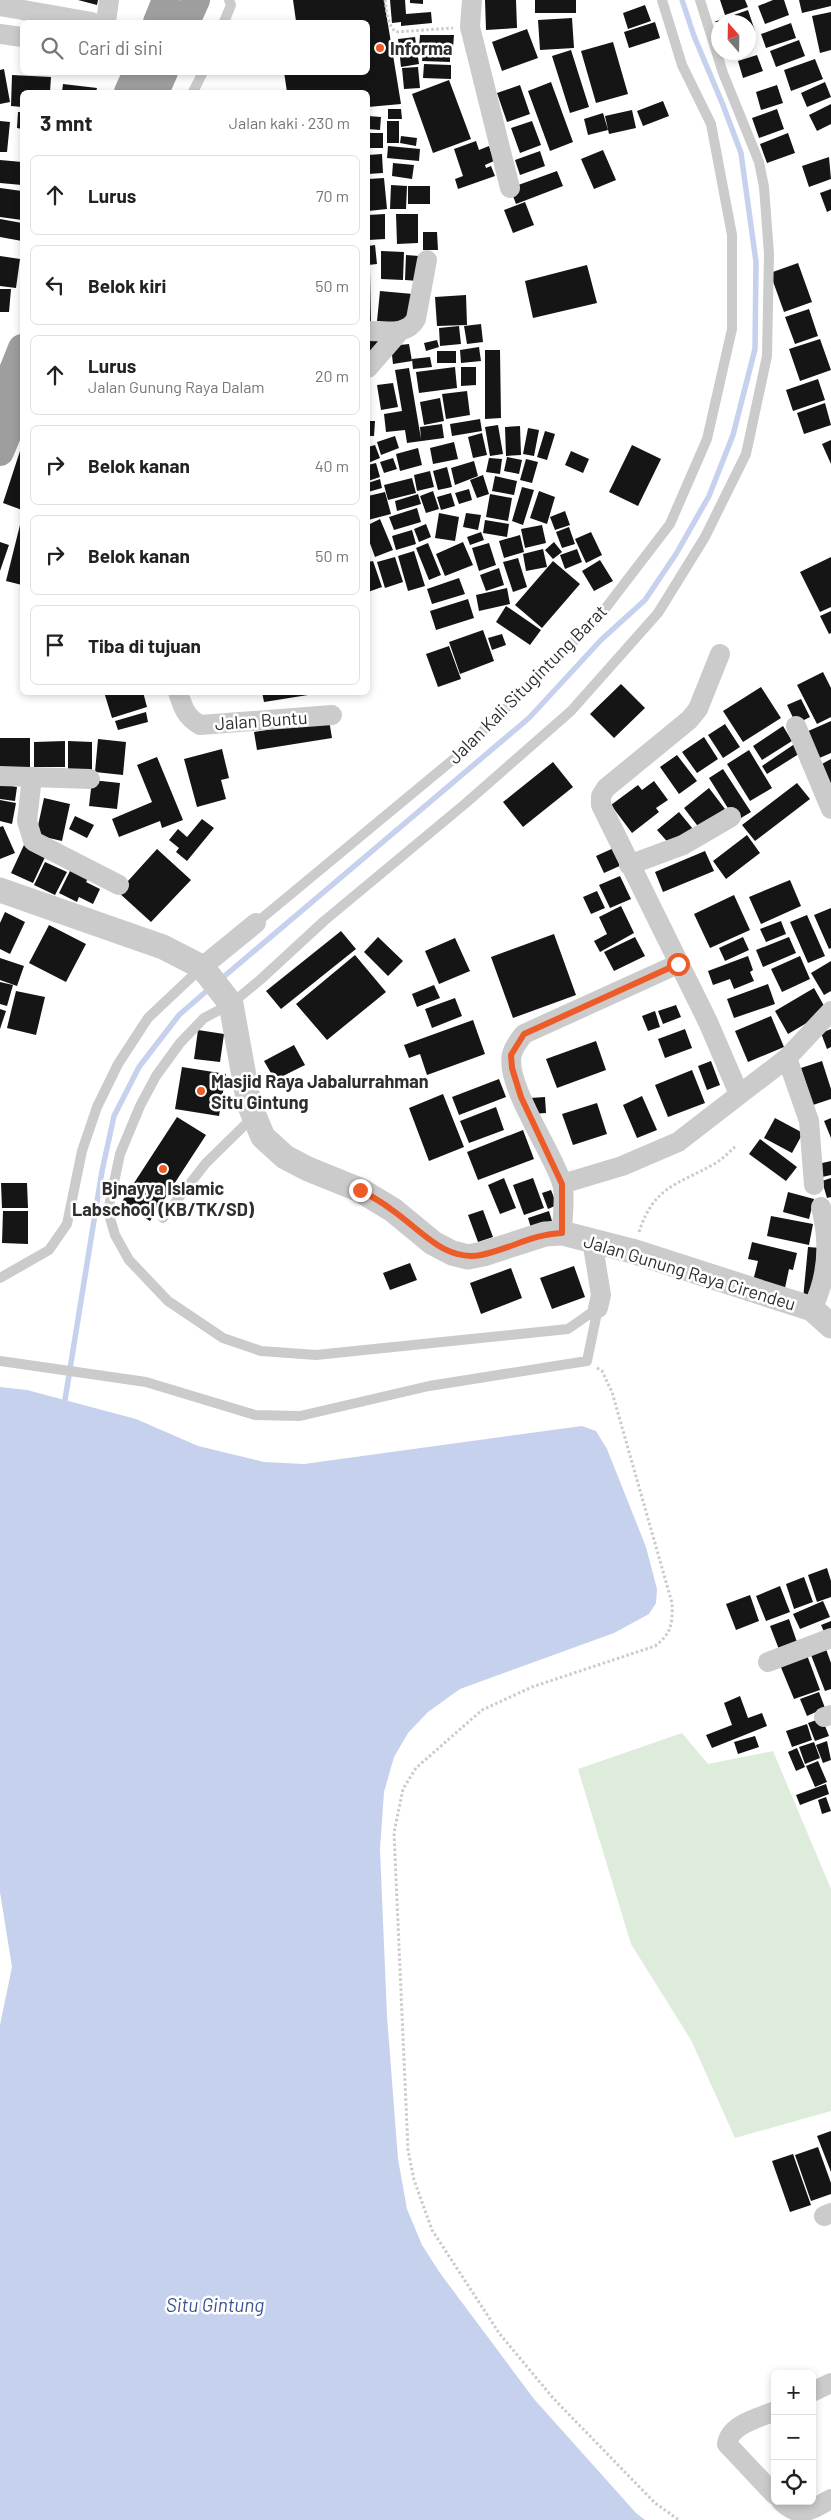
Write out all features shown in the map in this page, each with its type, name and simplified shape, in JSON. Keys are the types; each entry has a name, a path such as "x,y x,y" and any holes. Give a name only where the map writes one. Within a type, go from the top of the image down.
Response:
{"highway":[{"path":"159,20 166,0"},
{"path":"187,20 196,0"},
{"path":"129,90 136,75"},
{"path":"156,90 163,75"},
{"path":"11,421 20,361"},
{"path":"0,452 11,421 20,403"}],"street":[{"path":"106,20 109,0"},
{"path":"472,0 470,27 510,188"},
{"path":"0,6 80,20"},
{"path":"0,34 20,37"},
{"path":"370,331 400,331 409,328 416,319 427,260"},
{"path":"370,366 400,331"},
{"path":"720,654 698,709 690,720 606,788 601,796 601,805 708,1022 739,1094"},
{"name":"Jalan Buntu","path":"179,695 184,711 190,719 200,725 332,715"},
{"path":"796,726 831,809"},
{"path":"0,776 90,779"},
{"path":"32,777 27,820 33,841 119,884"},
{"path":"630,865 683,844 731,817"},
{"name":"Jalan Gunung Raya Cirendeu","path":"0,890 163,947 204,970 227,999 253,1117 264,1138 285,1157 308,1169 360,1190 393,1210 433,1243 452,1253 468,1257 484,1254 545,1234 562,1233 632,1252 812,1309 831,1326"},
{"name":"Jalan Kali Situgintung Barat","path":"204,970 256,923"},
{"path":"562,1233 562,1184 521,1097 512,1068 511,1055 516,1043 524,1034 678,964"},
{"path":"562,1184 622,1166 678,1142 787,1058 831,1011"},
{"path":"787,1058 808,1121 814,1185"},
{"path":"812,1309 819,1295 825,1271 826,1238 821,1207"},
{"path":"592,1240 601,1295 598,1308"},
{"path":"768,1662 831,1638"},
{"path":"816,2390 831,2383"},
{"path":"771,2412 736,2428 729,2435 728,2441 728,2446 771,2491"},
{"path":"785,2505 789,2510 797,2513 806,2512 831,2499"}],"lane":[{"path":"225,20 231,5 229,0"},
{"name":"Jalan Kali Situgintung Barat","path":"256,923 462,752 598,618 670,524 707,439 732,329 732,235 711,124 682,65 662,0"},
{"path":"598,1308 568,1328 316,1355 261,1351 222,1338 168,1301 129,1260 114,1235 108,1211 112,1183 120,1154 140,1106 156,1076 180,1043 204,1018 466,803 571,711 658,613 705,537 746,454 767,356 769,254 764,187 759,162 723,72 700,0"},
{"path":"194,90 202,75"},
{"path":"0,1278 49,1250 67,1224 82,1151 98,1107 118,1064 148,1018 204,970"},
{"path":"163,1218 206,1163 253,1117"},
{"path":"0,1361 146,1382 255,1416 300,1416 430,1386 587,1361 598,1308"}],"path":[{"path":"386,0 389,22 396,32 470,27"},
{"path":"632,1252 640,1226 656,1197 677,1181 716,1163 736,1146"},
{"path":"587,1361 602,1371 612,1392 672,1603 672,1627 666,1637 655,1646 532,1687 482,1710 416,1768 403,1789 394,1833 408,2150 414,2180 432,2230 499,2333 553,2398 655,2503 679,2520"}],"green space":[{"path":"682,1733 708,1764 773,1751 831,1889 831,2111 735,2138 691,2040 631,1944 578,1769"}],"water":[{"name":"Situ Gintung","path":"0,1387 27,1390 136,1419 198,1446 264,1462 304,1464 582,1426 596,1431 607,1449 646,1547 657,1589 656,1603 649,1614 614,1633 460,1689 428,1712 408,1733 394,1757 384,1792 380,1849 387,2016 398,2159 407,2209 422,2245 440,2273 534,2399 636,2513 645,2520 0,2520 0,2025 12,1967 0,1892"}],"building":[{"path":"78,0 98,0 97,5"},
{"name":"Informa","path":"293,0 384,0 401,104 370,107 370,90 287,90 284,75 370,75 370,20 296,20"},
{"path":"390,0 405,0 406,14 431,12 432,23 401,26 401,22 392,23"},
{"path":"410,0 423,0 423,4 410,3"},
{"path":"485,0 516,0 517,28 486,30"},
{"path":"535,0 576,0 576,13 535,13"},
{"path":"720,0 745,0 748,7 725,15"},
{"path":"773,0 784,0 789,15 765,24 758,6"},
{"path":"799,0 831,0 831,6 802,13"},
{"path":"645,5 651,21 628,29 623,13"},
{"path":"748,10 750,15 734,15"},
{"path":"831,12 831,50 820,53 812,16"},
{"path":"572,18 574,48 540,50 538,20"},
{"path":"655,22 660,38 629,48 624,32"},
{"path":"791,23 796,38 766,48 761,34"},
{"path":"527,29 538,58 502,71 492,42"},
{"path":"420,35 454,35 453,48 419,48"},
{"path":"415,37 419,64 401,67 398,39"},
{"path":"799,40 805,56 776,67 770,51"},
{"path":"613,42 628,94 596,103 581,51"},
{"path":"571,50 589,107 570,113 552,56"},
{"path":"423,51 450,53 450,62 422,61"},
{"path":"756,55 763,71 743,78 738,61 756,60"},
{"path":"815,59 823,79 791,91 784,70"},
{"path":"424,64 451,65 451,79 423,78"},
{"path":"418,67 420,88 404,89 402,68"},
{"path":"4,69 10,102 0,104 0,70"},
{"path":"12,75 51,77 50,90 20,90 20,107 11,106"},
{"path":"449,80 471,139 433,153 412,94"},
{"path":"551,82 573,142 550,151 528,91"},
{"path":"825,82 831,97 807,107 801,93"},
{"path":"63,84 97,88 96,90 62,90"},
{"path":"520,85 530,114 507,122 497,93"},
{"path":"777,85 783,103 761,110 756,92"},
{"path":"663,101 669,116 643,126 637,111"},
{"path":"831,104 831,124 817,131 809,115"},
{"path":"388,109 401,109 402,119 388,119"},
{"path":"777,109 784,129 759,138 752,118"},
{"path":"632,110 636,128 609,134 605,116"},
{"path":"18,112 20,112 20,129 17,128"},
{"path":"603,113 608,130 588,135 584,119"},
{"path":"370,116 381,117 380,130 370,129"},
{"path":"0,121 10,122 7,152 0,152"},
{"path":"387,121 399,121 399,143 387,143"},
{"path":"532,121 541,145 520,153 511,128"},
{"path":"370,133 383,133 383,148 370,148"},
{"path":"788,133 795,153 767,163 760,144"},
{"path":"401,136 417,138 416,146 400,143"},
{"path":"476,141 479,150 489,146 494,161 485,165 486,168 491,166 495,176 458,189 455,179 463,176 454,149"},
{"path":"388,146 420,149 419,161 387,158"},
{"path":"603,150 616,180 594,189 581,159"},
{"path":"540,151 545,166 520,175 515,160"},
{"path":"382,154 383,173 370,174 370,155"},
{"path":"829,157 831,179 809,187 802,166"},
{"path":"0,160 20,162 20,185 0,183"},
{"path":"393,163 414,165 412,179 392,176"},
{"path":"557,171 563,186 516,204 510,188"},
{"path":"384,178 387,209 370,211 370,179"},
{"path":"391,185 407,186 406,209 390,209"},
{"path":"408,186 430,186 430,204 408,204"},
{"path":"0,188 20,191 20,220 0,217"},
{"path":"831,189 831,210 827,212 820,193"},
{"path":"525,202 534,225 513,233 504,210"},
{"path":"385,214 385,239 370,240 370,215"},
{"path":"396,214 418,214 418,243 397,244"},
{"path":"0,219 20,223 20,241 0,237"},
{"path":"423,232 437,232 438,250 423,250"},
{"path":"375,245 377,264 370,265 370,246"},
{"path":"381,251 404,252 403,280 381,279"},
{"path":"406,255 419,256 418,281 405,280"},
{"path":"0,256 20,259 16,288 0,286"},
{"path":"798,263 812,302 784,312 770,273"},
{"path":"587,265 597,303 533,318 525,281"},
{"path":"370,270 371,327 370,327"},
{"path":"0,289 11,289 9,312 0,312"},
{"path":"380,291 413,294 410,324 377,321"},
{"path":"466,295 467,325 437,326 435,297"},
{"path":"809,309 818,336 795,344 785,317"},
{"path":"481,324 483,342 467,344 464,326"},
{"path":"459,326 461,344 440,346 439,328"},
{"path":"377,336 380,350 370,352 370,338"},
{"path":"820,339 831,370 800,381 789,349"},
{"path":"437,340 439,347 426,351 424,343"},
{"path":"409,344 412,361 393,364 391,346"},
{"path":"479,347 481,361 461,363 460,350"},
{"path":"485,350 500,350 501,418 485,419"},
{"path":"437,351 456,351 456,363 437,363"},
{"path":"430,357 432,367 413,369 412,359"},
{"path":"455,367 457,388 419,393 416,372"},
{"path":"461,367 476,367 476,385 461,386"},
{"path":"409,368 421,439 420,427 442,424 444,438 407,443 405,430 386,432 384,414 402,411 395,370"},
{"path":"818,379 825,400 793,411 786,390"},
{"path":"393,383 398,407 381,410 377,385"},
{"path":"467,391 470,415 446,419 442,394"},
{"path":"440,398 444,421 424,425 420,402"},
{"path":"825,403 831,425 804,434 797,413"},
{"path":"480,419 482,431 452,436 450,424"},
{"path":"370,421 375,421 374,436 370,436"},
{"path":"498,425 503,454 490,456 485,427"},
{"path":"520,426 521,455 506,456 505,427"},
{"path":"528,428 539,430 534,456 523,454"},
{"path":"545,431 555,434 547,460 537,457"},
{"path":"482,433 487,455 473,458 468,437"},
{"path":"395,436 399,448 381,455 377,442"},
{"path":"831,440 831,464 822,444"},
{"path":"454,442 458,459 433,464 430,448"},
{"path":"375,445 380,458 370,462 370,446"},
{"path":"632,445 661,459 638,506 609,492"},
{"path":"418,448 422,465 400,471 396,454"},
{"path":"20,451 20,509 3,503"},
{"path":"571,451 589,459 583,473 565,465"},
{"path":"507,457 522,460 519,474 504,471"},
{"path":"393,458 397,469 384,473 380,462"},
{"path":"489,458 502,459 500,474 486,472"},
{"path":"526,459 538,462 532,483 520,480"},
{"path":"474,461 478,476 455,485 451,468"},
{"path":"376,463 380,477 370,480 370,464"},
{"path":"447,467 452,487 438,490 433,471"},
{"path":"430,471 434,487 417,491 414,475"},
{"path":"483,475 489,494 477,498 470,480"},
{"path":"495,476 517,481 514,495 492,491"},
{"path":"412,478 416,493 388,500 384,485"},
{"path":"380,479 382,488 370,491 370,482"},
{"path":"522,487 534,490 523,525 512,521"},
{"path":"469,489 472,500 459,504 455,493"},
{"path":"433,491 439,509 426,513 420,496"},
{"path":"539,491 555,497 547,524 530,518"},
{"path":"385,492 391,514 370,519 370,496"},
{"path":"451,493 455,506 441,510 437,497"},
{"path":"418,494 421,504 397,511 395,501"},
{"path":"490,494 512,498 508,521 486,517"},
{"path":"417,508 421,522 394,530 389,517"},
{"path":"565,511 570,525 555,530 550,517"},
{"path":"439,513 459,517 455,541 435,538"},
{"path":"466,513 481,515 478,530 463,527"},
{"path":"380,519 393,550 375,557 370,543 370,524"},
{"path":"485,520 509,524 507,537 483,533"},
{"path":"426,524 431,537 419,542 414,529"},
{"path":"20,525 20,584 6,581"},
{"path":"542,525 546,543 525,548 521,529"},
{"path":"569,527 575,544 562,548 556,532"},
{"path":"412,530 416,544 396,550 392,536"},
{"path":"481,532 484,540 470,545 467,537"},
{"path":"591,532 602,555 586,563 575,539"},
{"path":"520,535 524,552 504,558 499,541"},
{"path":"0,542 9,545 0,571"},
{"path":"463,542 473,565 445,576 436,554"},
{"path":"554,542 562,552 553,559 545,550"},
{"path":"428,543 441,575 429,580 416,548"},
{"path":"489,543 496,565 479,571 472,548"},
{"path":"543,549 547,567 526,571 523,554"},
{"path":"577,549 582,562 565,569 560,555"},
{"path":"414,551 425,586 408,591 398,556"},
{"path":"395,557 403,582 385,588 377,562"},
{"path":"831,557 831,607 820,612 800,572"},
{"path":"518,558 527,587 513,592 503,562"},
{"path":"600,560 613,581 594,591 582,571"},
{"path":"373,561 382,587 370,591 370,562"},
{"path":"553,561 580,584 542,628 515,605"},
{"path":"499,568 504,585 486,591 480,575"},
{"path":"459,578 465,594 432,604 427,589"},
{"path":"507,588 510,604 479,611 476,595"},
{"path":"468,599 474,618 436,630 430,611"},
{"path":"506,606 541,630 530,645 496,622"},
{"path":"831,611 831,633 829,634 820,616"},
{"path":"483,630 494,661 460,674 449,642"},
{"path":"502,634 506,645 492,650 488,638"},
{"path":"449,646 461,679 438,687 426,654"},
{"path":"823,672 831,688 831,717 817,724 797,685"},
{"path":"621,684 645,708 614,738 590,714"},
{"path":"761,687 781,718 743,742 723,711"},
{"path":"105,695 144,695 147,707 112,718"},
{"path":"263,695 308,695 264,702"},
{"path":"801,699 810,717 796,724 787,705"},
{"path":"146,712 148,722 118,730 115,721"},
{"path":"329,720 332,738 257,750 254,732"},
{"path":"831,721 831,753 817,759 806,732"},
{"path":"725,724 740,747 723,758 708,735"},
{"path":"783,726 792,741 762,760 753,746"},
{"path":"704,737 718,759 697,773 682,752"},
{"path":"0,738 30,738 30,771 0,771"},
{"path":"98,739 126,742 123,775 95,772"},
{"path":"65,741 65,767 34,767 34,742"},
{"path":"68,741 92,742 92,773 68,773"},
{"path":"796,743 802,752 767,774 762,766"},
{"path":"222,749 229,778 221,780 226,799 197,807 184,759"},
{"path":"749,750 772,788 750,801 727,764"},
{"path":"677,755 697,781 679,794 660,767"},
{"path":"157,757 183,820 162,828 160,821 119,837 112,819 152,802 137,765"},
{"path":"831,759 831,787 820,765"},
{"path":"553,762 573,787 523,827 503,802"},
{"path":"723,769 751,812 736,821 709,778"},
{"path":"92,780 120,783 117,809 89,806"},
{"path":"654,781 668,800 656,808 659,812 632,833 611,805 638,785 642,790"},
{"path":"0,783 17,787 15,801 0,799"},
{"path":"797,783 810,799 755,841 742,825"},
{"path":"709,788 725,809 700,829 684,808"},
{"path":"44,798 70,804 62,841 36,835"},
{"path":"0,800 16,803 12,824 0,821"},
{"path":"679,812 693,829 672,847 657,830"},
{"path":"75,816 94,825 87,838 69,829"},
{"path":"202,819 214,828 187,861 176,852 179,848 169,840 178,829 187,837"},
{"path":"3,826 15,853 0,859 0,827"},
{"path":"747,835 760,853 726,879 713,861"},
{"path":"24,845 46,855 33,883 11,873"},
{"path":"616,847 624,864 604,873 596,856"},
{"path":"157,849 191,880 151,922 118,892"},
{"path":"705,851 714,871 663,892 655,872"},
{"path":"45,862 67,872 55,895 34,885"},
{"path":"71,869 89,877 86,882 100,889 93,904 79,897 77,902 59,893"},
{"path":"620,876 631,899 610,908 599,885"},
{"path":"790,880 801,906 761,924 749,897"},
{"path":"597,891 605,908 591,914 583,897"},
{"path":"734,895 750,930 710,948 694,914"},
{"path":"621,906 634,933 600,952 594,941 607,934 599,917"},
{"path":"831,908 831,948 829,949 814,915"},
{"path":"5,912 25,922 10,954 0,949 0,923"},
{"path":"807,915 825,956 808,963 790,922"},
{"path":"781,921 786,934 766,942 760,929"},
{"path":"49,925 86,944 66,982 29,963"},
{"path":"341,931 356,949 281,1009 266,991"},
{"path":"554,934 576,995 513,1018 491,957"},
{"path":"378,937 403,961 388,976 364,952"},
{"path":"635,937 645,956 614,971 604,952"},
{"path":"743,937 749,950 725,961 719,948"},
{"path":"789,937 796,953 763,967 756,950"},
{"path":"455,938 470,971 439,984 425,951"},
{"path":"355,955 386,992 327,1040 296,1004"},
{"path":"748,956 753,970 750,972 754,981 734,989 730,979 713,985 708,971"},
{"path":"800,956 810,979 782,992 771,969"},
{"path":"0,958 24,966 17,986 0,980"},
{"path":"831,961 831,991 824,995 811,973"},
{"path":"0,982 13,985 7,1006 0,1004"},
{"path":"768,984 775,1004 734,1018 727,999"},
{"path":"434,985 440,998 417,1007 412,994"},
{"path":"814,988 827,1011 788,1034 775,1011"},
{"path":"16,991 45,997 36,1035 7,1028"},
{"path":"455,998 462,1016 432,1028 425,1009"},
{"path":"676,1005 681,1017 663,1024 658,1011"},
{"path":"0,1009 6,1011 0,1029"},
{"path":"655,1011 660,1027 648,1031 642,1016"},
{"path":"771,1016 784,1047 748,1062 735,1031"},
{"path":"473,1020 485,1054 427,1075 420,1054 409,1058 404,1045"},
{"path":"685,1029 692,1048 665,1058 658,1039"},
{"path":"831,1029 831,1047 827,1049 821,1033"},
{"path":"198,1030 224,1034 220,1062 194,1059"},
{"path":"596,1041 606,1070 557,1088 546,1059"},
{"path":"294,1045 305,1065 275,1080 264,1061"},
{"path":"711,1061 720,1085 707,1090 698,1066"},
{"path":"822,1061 831,1089 831,1099 813,1105 801,1068"},
{"name":"Masjid Raya Jabalurrahman Situ Gintung","path":"182,1067 226,1074 219,1116 175,1109"},
{"path":"692,1070 705,1103 668,1117 655,1085"},
{"path":"499,1079 506,1097 459,1115 452,1097"},
{"path":"443,1094 464,1147 429,1161 409,1108"},
{"path":"642,1096 657,1130 637,1138 623,1105"},
{"path":"545,1097 546,1113 531,1114 530,1098"},
{"path":"597,1103 607,1134 573,1145 562,1114"},
{"path":"496,1107 504,1130 469,1143 460,1121"},
{"name":"Bjnayya Islamic Labschool (KB/TK/SD)","path":"177,1117 206,1135 150,1221 121,1203"},
{"path":"775,1118 803,1133 792,1153 764,1138"},
{"path":"831,1118 831,1138 824,1121"},
{"path":"523,1130 534,1159 478,1180 467,1152"},
{"path":"760,1139 797,1167 786,1181 749,1154"},
{"path":"831,1161 831,1175 822,1177 818,1164"},
{"path":"504,1178 516,1208 500,1214 488,1185"},
{"path":"533,1178 544,1208 524,1215 513,1185"},
{"path":"831,1178 831,1197 827,1198 822,1181"},
{"path":"1,1183 27,1183 28,1208 2,1208"},
{"path":"551,1190 557,1205 548,1209 542,1193"},
{"path":"788,1192 814,1199 809,1219 783,1212"},
{"path":"483,1210 493,1237 478,1242 468,1215"},
{"path":"3,1211 28,1211 28,1244 2,1243"},
{"path":"549,1211 552,1221 531,1228 528,1218"},
{"path":"771,1216 813,1224 809,1245 767,1236"},
{"path":"752,1242 797,1253 793,1270 789,1269 785,1288 753,1281 758,1261 748,1259"},
{"path":"808,1247 821,1248 815,1300 803,1299"},
{"path":"410,1263 417,1280 390,1290 383,1273"},
{"path":"574,1266 585,1297 552,1309 540,1278"},
{"path":"511,1268 522,1298 481,1314 470,1283"},
{"path":"827,1568 831,1581 831,1597 817,1602 808,1575"},
{"path":"804,1577 813,1602 794,1609 786,1584"},
{"path":"780,1586 790,1612 766,1621 756,1596"},
{"path":"750,1595 759,1621 736,1630 726,1604"},
{"path":"823,1601 830,1617 800,1629 793,1614"},
{"path":"789,1619 798,1645 780,1652 770,1626"},
{"path":"831,1621 831,1633 826,1636 821,1625"},
{"path":"826,1649 831,1663 831,1689 825,1691 811,1655"},
{"path":"807,1655 820,1690 794,1699 780,1665"},
{"path":"819,1692 825,1708 807,1716 800,1699"},
{"path":"740,1696 748,1718 762,1713 767,1726 712,1748 706,1735 732,1725 724,1703"},
{"path":"822,1718 829,1736 815,1741 808,1723"},
{"path":"807,1724 812,1740 792,1747 786,1731"},
{"path":"755,1736 759,1747 738,1754 734,1742"},
{"path":"827,1741 831,1760 823,1763 816,1745"},
{"path":"814,1742 820,1758 805,1764 799,1747"},
{"path":"797,1748 805,1767 796,1771 788,1752"},
{"path":"818,1761 827,1782 815,1787 806,1766"},
{"path":"826,1784 829,1794 800,1805 796,1795"},
{"path":"826,1797 831,1811 822,1814 818,1800"},
{"path":"831,2131 831,2172 817,2136"},
{"path":"818,2147 831,2183 831,2194 811,2201 795,2155"},
{"path":"793,2154 811,2205 790,2212 772,2161"}],"waterway":[{"path":"221,979 529,718 601,640 645,600 676,554 709,496 733,435 755,349 756,262 741,153 694,36 682,0"},
{"path":"64,1406 102,1171 114,1116 139,1067 179,1015 210,988"}],"place":[{"name":"Informa","path":"380,48"},
{"name":"Masjid Raya Jabalurrahman Situ Gintung","path":"201,1091"},
{"name":"Bjnayya Islamic Labschool (KB/TK/SD)","path":"163,1169"}],"route":[{"path":"360,1190 393,1210 433,1243 452,1253 468,1257 484,1254 545,1234 562,1233 562,1184 521,1097 512,1068 511,1055 516,1043 524,1034 678,964"}]}
